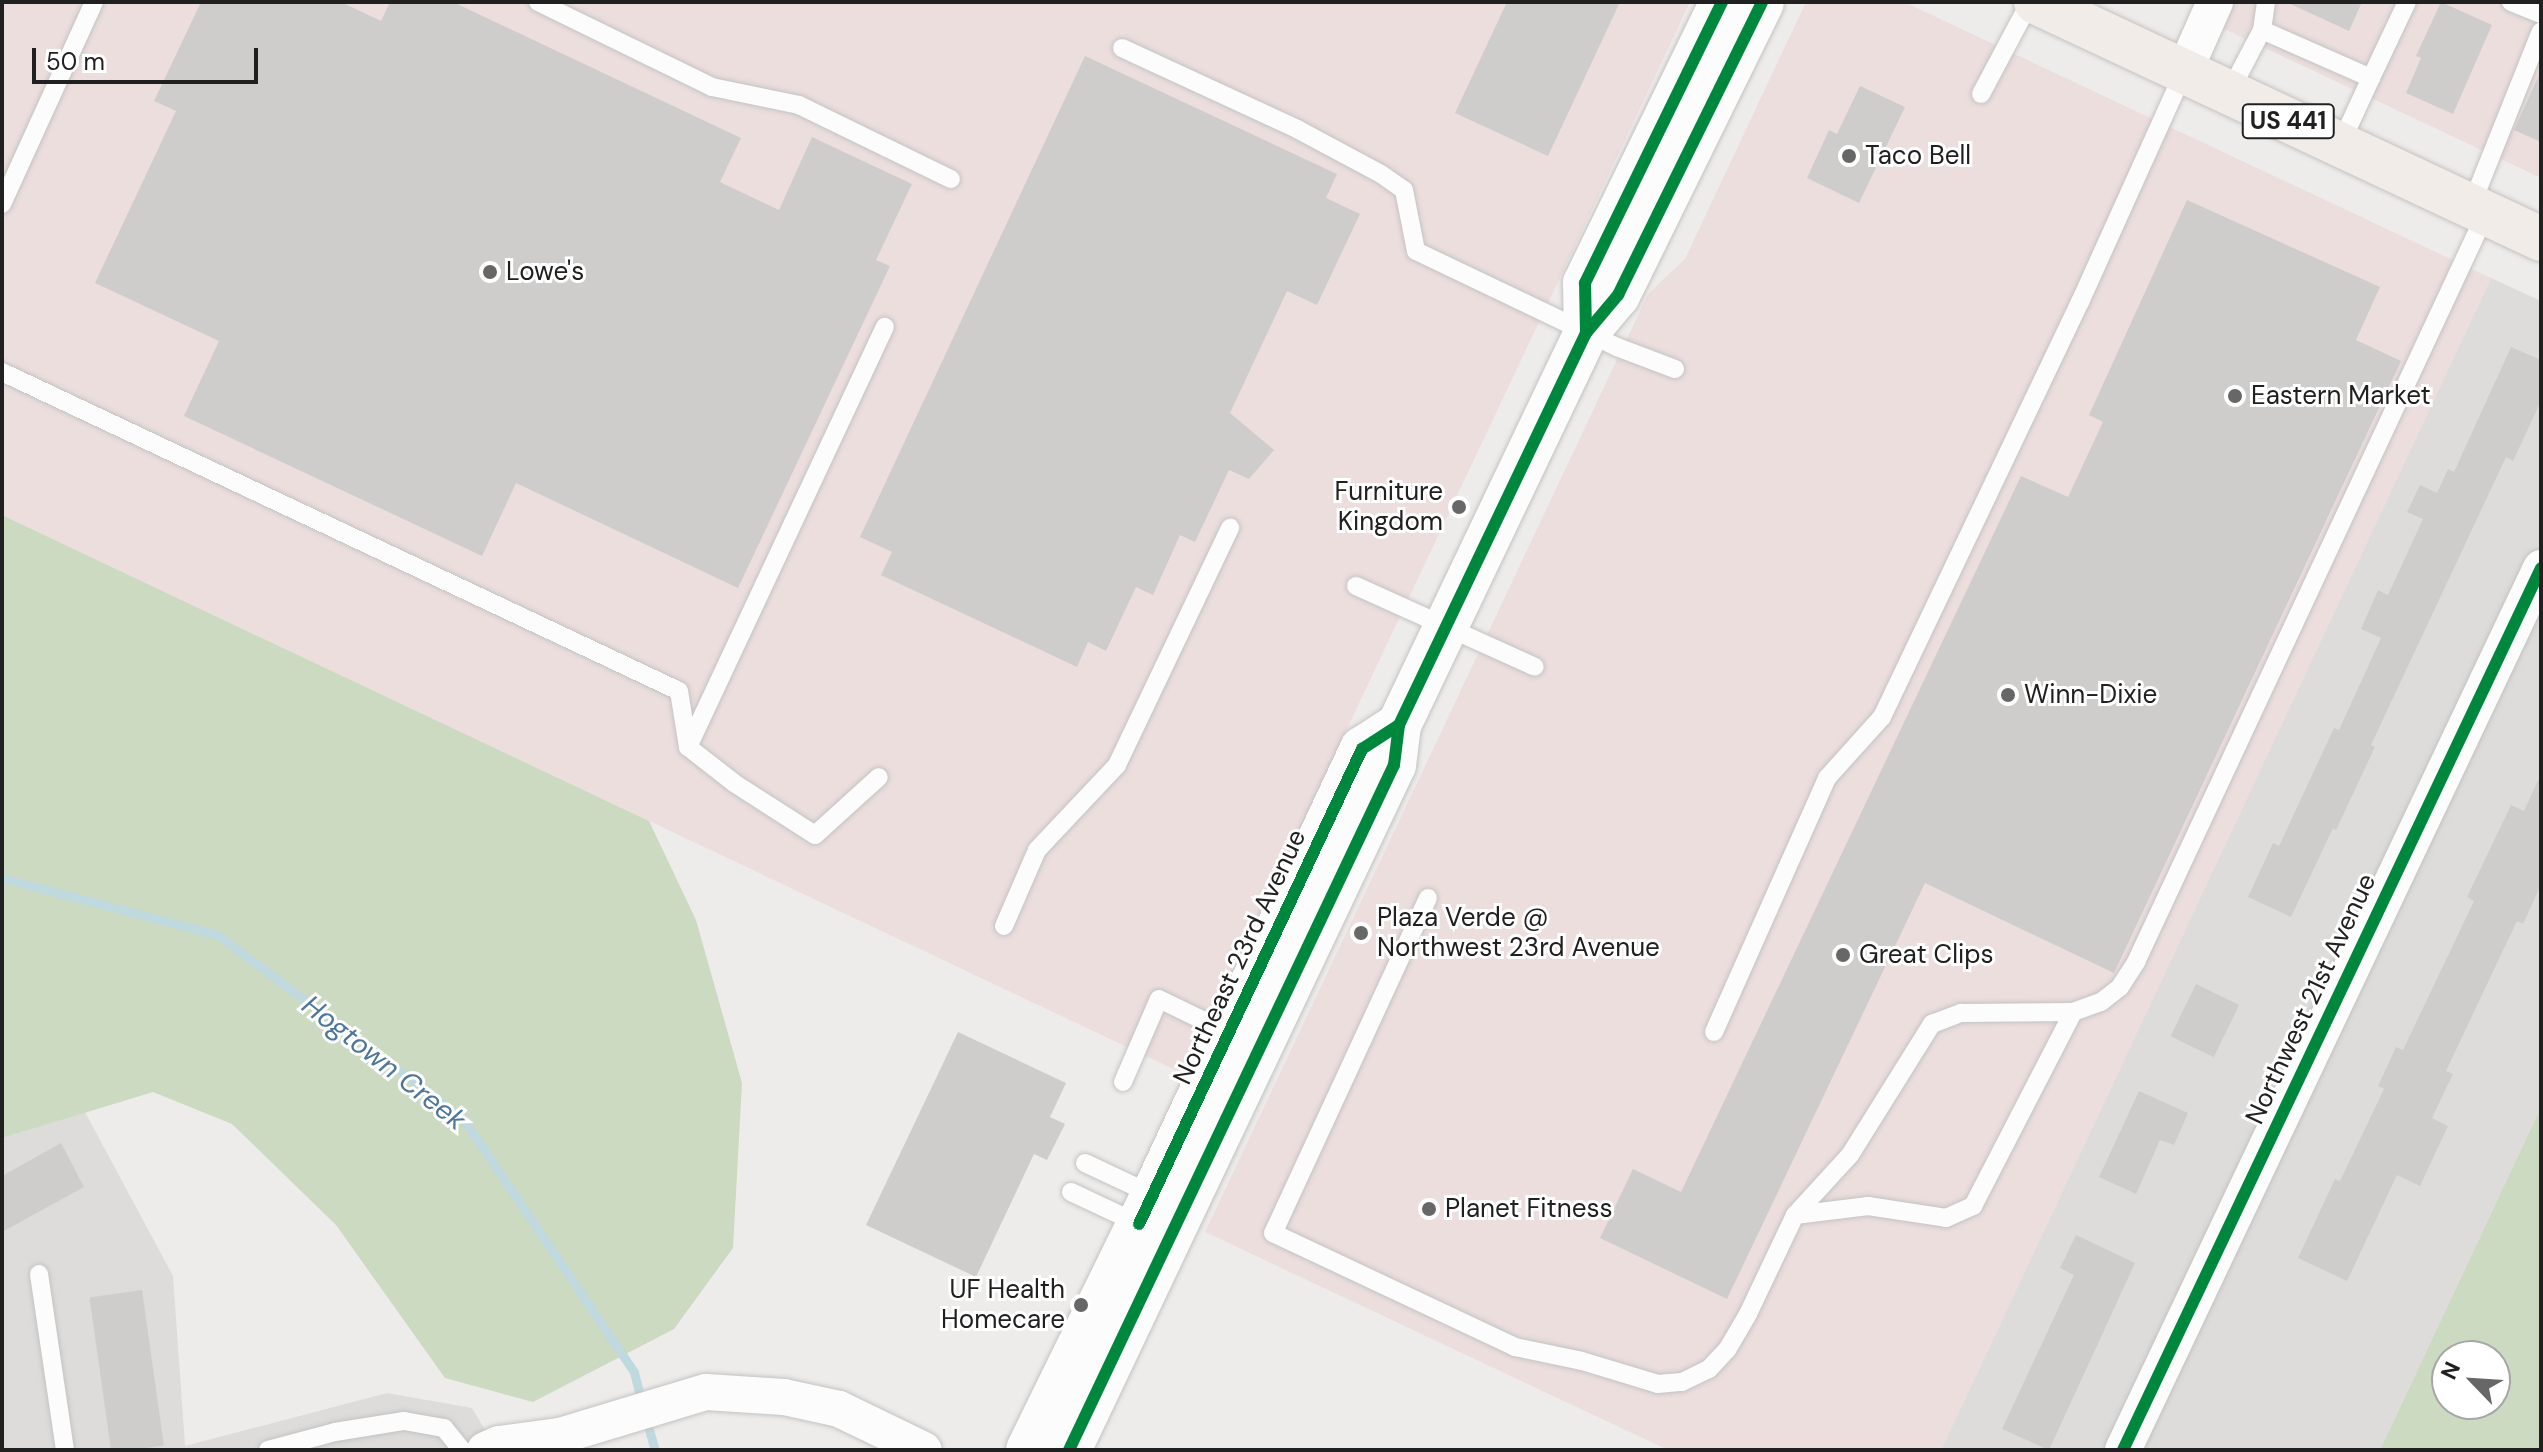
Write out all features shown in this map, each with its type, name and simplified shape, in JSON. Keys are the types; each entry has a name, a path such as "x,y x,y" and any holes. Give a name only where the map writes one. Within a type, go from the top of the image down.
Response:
{"main road":[{"name":"US 441","path":"2033,2 2541,239"}],"street":[{"name":"Northeast 23rd Avenue","path":"1028,1450 1146,1210 1244,1040 1394,765 1399,725 1586,333 1585,283 1722,2"},
{"path":"1586,333 1618,295 1762,2"},
{"path":"2184,72 2215,2"},
{"name":"Northwest 21st Avenue","path":"2123,1450 2541,568"},
{"name":"Northeast 23rd Avenue","path":"1069,1450 1244,1040"},
{"path":"485,1450 499,1444 560,1436 706,1392 784,1397 839,1409 924,1450"}],"lane":[{"path":"2,204 94,2"},
{"path":"538,2 712,87 799,105 951,179"},
{"path":"1981,94 2033,2"},
{"path":"2229,93 2262,30 2266,2"},
{"path":"2340,145 2407,2"},
{"path":"2511,2 2541,14"},
{"path":"2262,30 2371,78"},
{"path":"1428,898 1273,1233 1515,1347 1582,1361 1658,1384 1682,1382 1709,1369 1727,1350 1795,1215 1850,1155 1932,1024 1961,1013 2073,1012 2101,1002 2120,987 2136,962 2478,210 2541,31"},
{"path":"1122,48 1297,129 1381,174 1404,190 1416,251 1586,333 1675,369"},
{"path":"1714,1032 1827,778 1882,717 2080,302 2184,72"},
{"path":"688,747 885,327"},
{"path":"2,372 679,691 688,747 734,783 815,835 879,777"},
{"path":"1004,926 1037,850 1117,765 1230,528"},
{"path":"1356,586 1535,667"},
{"path":"1123,1082 1159,999 1244,1040"},
{"path":"1795,1215 1868,1206 1946,1218 1973,1206 2073,1012"},
{"path":"1085,1163 1146,1210"},
{"path":"1071,1192 1146,1210"},
{"path":"39,1274 65,1450"},
{"path":"268,1450 335,1432 404,1421 444,1428 462,1450"}],"shaded area":[{"path":"2,2 1690,2 1184,1074 2,515"},
{"path":"1806,2 1904,2 2491,278 1941,1450 1668,1450 1205,1232 1648,294 1685,259"},
{"path":"2230,2 2541,2 2541,178 2218,26"},
{"path":"2491,278 2541,301 2541,1107 2380,1450 1941,1450"},
{"path":"85,1112 173,1276 185,1446 387,1393 472,1408 497,1450 2,1450 2,1138"}],"green space":[{"path":"2,515 649,821 696,920 742,1083 733,1248 674,1329 533,1402 445,1378 336,1225 232,1124 153,1092 2,1138"},
{"path":"2541,1107 2541,1450 2380,1450 2431,1341 2431,1420 2511,1420 2511,1340 2432,1340"}],"building":[{"path":"201,2 341,2 381,21 390,2 453,2 741,138 720,182 779,210 812,137 912,184 876,260 890,266 738,588 516,483 482,556 184,416 219,341 95,283 176,111 154,101"},
{"path":"1507,2 1620,2 1548,156 1455,113"},
{"path":"2286,2 2362,2 2349,31"},
{"path":"2441,2 2492,25 2453,114 2406,93 2421,58 2416,56"},
{"path":"1085,56 1337,174 1326,198 1360,214 1317,305 1287,291 1230,413 1274,450 1249,479 1229,470 1195,542 1180,535 1153,595 1136,587 1106,651 1088,642 1077,667 881,575 892,552 860,537"},
{"path":"2541,71 2541,142 2514,130"},
{"name":"Taco Bell","path":"1860,86 1905,107 1859,203 1807,178 1829,130 1837,134"},
{"path":"2187,200 2380,287 2356,340 2401,361 2114,973 1925,883 1727,1299 1600,1238 1633,1169 1681,1192 2021,476 2068,497 2103,422 2089,415"},
{"path":"2511,347 2541,360 2541,401 2513,461 2506,457 2371,745 2375,747 2291,917 2248,897 2273,843 2279,846 2334,728 2339,730 2381,638 2361,629 2378,590 2388,595 2423,519 2407,512 2420,485 2437,493 2448,469 2454,472"},
{"path":"2541,774 2541,885 2523,924 2517,921 2446,1071 2453,1074 2432,1118 2448,1126 2420,1186 2397,1175 2347,1281 2298,1258 2335,1179 2340,1181 2384,1089 2378,1086 2396,1047 2403,1050 2474,901 2467,897 2511,805 2524,811"},
{"path":"2196,984 2239,1005 2214,1057 2171,1036"},
{"path":"958,1032 1066,1083 1050,1117 1065,1124 1047,1160 1034,1154 976,1277 866,1225"},
{"path":"2139,1091 2188,1113 2174,1145 2160,1140 2136,1194 2099,1177"},
{"path":"61,1143 84,1187 2,1232 2,1176"},
{"path":"2076,1235 2135,1263 2049,1450 2002,1429 2074,1275 2060,1268"},
{"path":"142,1290 164,1445 111,1450 90,1297"}],"waterway":[{"name":"Hogtown Creek","path":"2,878 218,935 464,1120 634,1372 642,1405"},
{"name":"Hogtown Creek","path":"646,1419 655,1450"}],"cycle path":[{"path":"1069,1450 1394,765 1399,725 1586,333 1585,283 1722,2"},
{"path":"1586,333 1618,295 1762,2"},
{"path":"2123,1450 2541,568"},
{"path":"1139,1224 1362,749 1399,725"}],"place":[{"name":"Taco Bell","path":"1849,156"},
{"name":"Lowe's","path":"490,272"},
{"name":"Eastern Market","path":"2235,396"},
{"name":"Furniture Kingdom","path":"1459,507"},
{"name":"Winn-Dixie","path":"2008,695"},
{"name":"Plaza Verde @ Northwest 23rd Avenue","path":"1361,933"},
{"name":"Great Clips","path":"1843,955"},
{"name":"Planet Fitness","path":"1429,1209"},
{"name":"UF Health Homecare","path":"1081,1305"}]}
